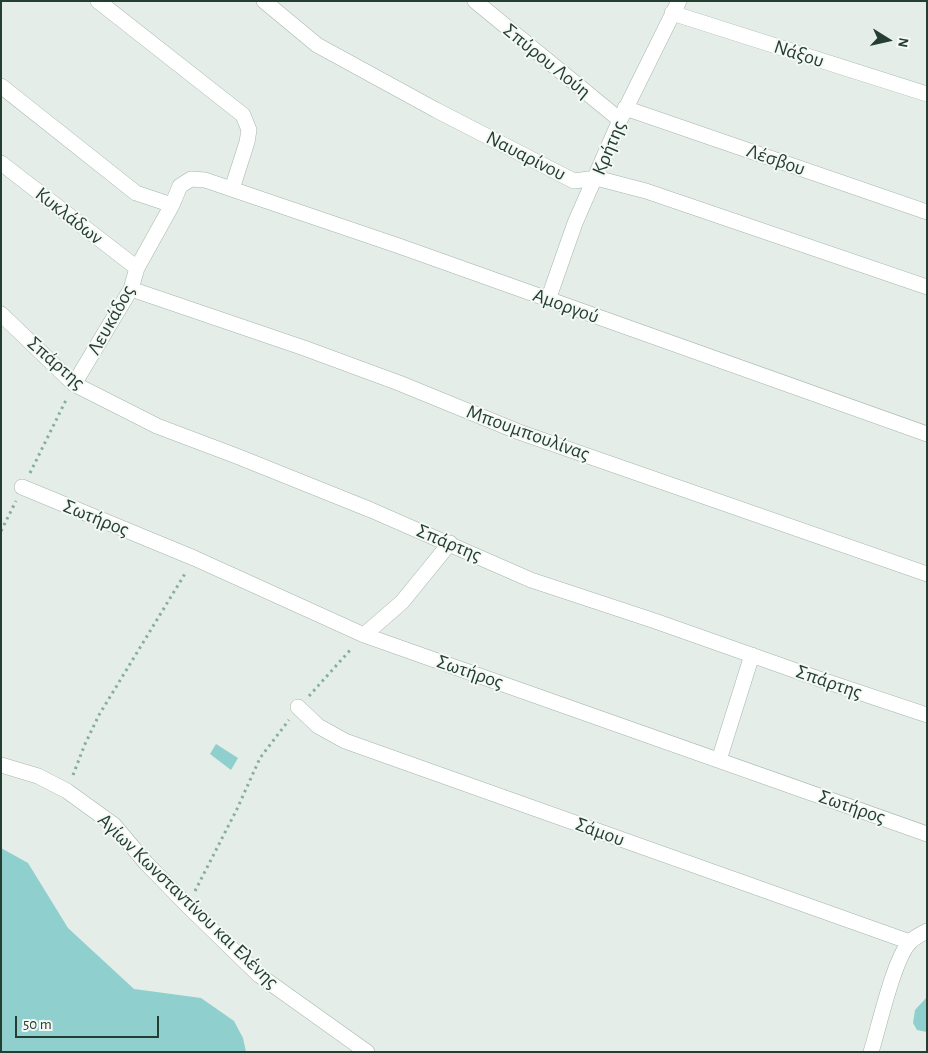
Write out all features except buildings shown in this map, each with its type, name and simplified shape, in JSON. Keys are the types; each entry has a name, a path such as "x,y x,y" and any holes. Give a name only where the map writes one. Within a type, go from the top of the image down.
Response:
{"street":[{"path":"98,1 243,115 249,130 232,189"},
{"name":"Ναυαρίνου","path":"264,1 317,45 436,110 574,181 596,178 646,191 927,287"},
{"name":"Σπύρου Λούη","path":"475,1 623,114"},
{"name":"Κρήτης","path":"548,300 576,223 623,114 676,7"},
{"name":"Νάξου","path":"676,7 927,94"},
{"path":"1,86 136,193 172,205"},
{"name":"Λέσβου","path":"623,114 927,212"},
{"name":"Κυκλάδων","path":"1,163 137,268"},
{"name":"Λευκάδος","path":"74,384 131,289 137,268 172,205 180,186 191,179 205,180"},
{"name":"Αμοργού","path":"205,180 927,434"},
{"name":"Μπουμπουλίνας","path":"131,289 304,348 519,432 927,574"},
{"name":"Σπάρτης","path":"1,314 74,384 156,426 248,460 450,543 531,580 927,715"},
{"name":"Σωτήρος","path":"22,487 194,558 364,635 927,834"},
{"path":"364,635 402,602 450,543"},
{"path":"719,760 752,655"},
{"name":"Σάμου","path":"298,707 318,726 345,741 910,942"},
{"name":"Αγίων Κωνσταντίνου και Ελένης","path":"1,765 38,776 67,791 114,825 187,905 259,974 367,1052"},
{"path":"871,1052 896,968 910,942 927,931"}],"path":[{"path":"1,530 74,384"},
{"path":"67,791 85,744 99,715 194,558"},
{"path":"187,905 237,809 260,758 298,707 364,635"}],"water":[{"path":"216,744 238,758 231,770 210,754"},
{"path":"1,848 28,863 68,928 134,989 201,998 234,1021 243,1038 246,1052 1,1052"},
{"path":"927,997 927,1032 917,1030 913,1023 915,1010"}]}
